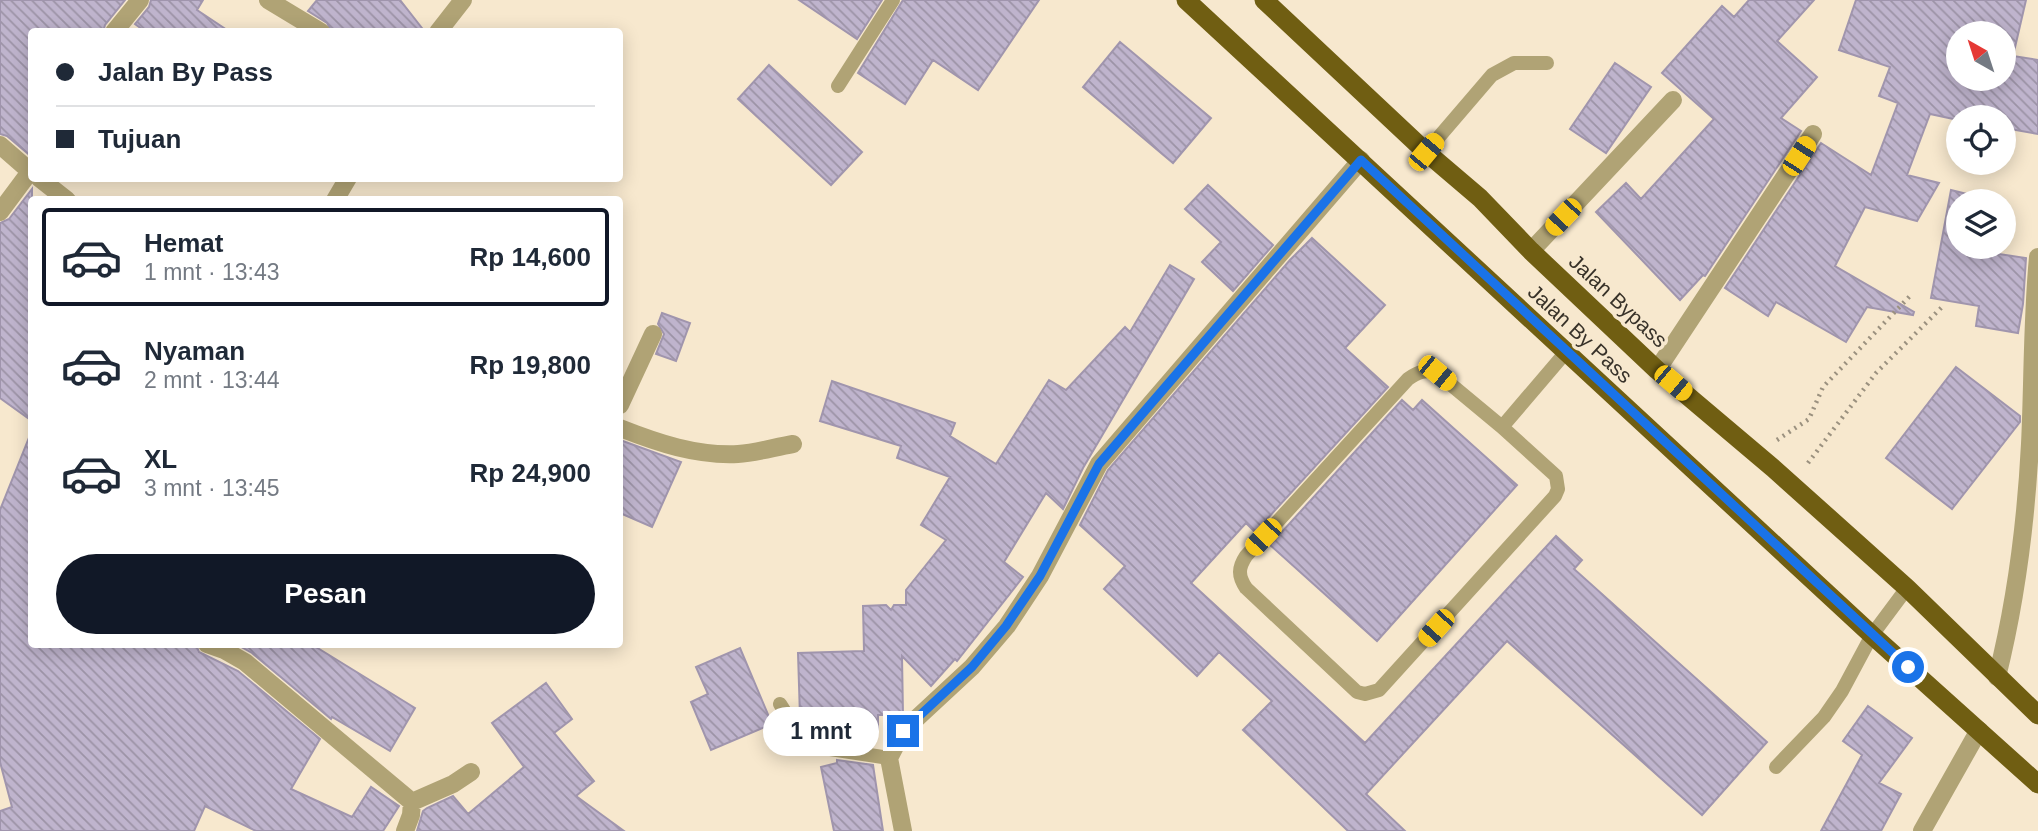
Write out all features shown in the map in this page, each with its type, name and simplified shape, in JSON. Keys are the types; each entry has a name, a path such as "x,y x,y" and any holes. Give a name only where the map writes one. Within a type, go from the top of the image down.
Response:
{"highway":[{"name":"Jalan By Pass","path":"1186,0 1872,635 2038,785"},
{"name":"Jalan Bypass","path":"1264,0 1426,152 1480,198 1531,251 1657,370 1907,588 2038,715"}],"street":[{"path":"117,28 140,0"},
{"path":"268,0 314,28"},
{"path":"441,28 463,0"},
{"path":"1531,251 1673,100"},
{"path":"1657,370 1813,134"},
{"path":"0,145 28,169"},
{"path":"903,831 889,758 903,731 972,667 1006,626 1040,576 1099,464 1361,160"},
{"path":"0,212 28,179"},
{"path":"44,182 62,196"},
{"path":"1997,677 2008,633 2030,446 2034,298 2038,257"},
{"path":"623,399 653,334"},
{"path":"623,429 671,447 704,452 739,454 793,444"},
{"path":"215,648 245,662 412,802"},
{"path":"1922,831 1979,730"},
{"path":"412,802 453,784 471,772"},
{"path":"405,831 412,802"}],"lane":[{"path":"838,86 893,0"},
{"path":"1426,152 1492,75 1514,63 1547,63"},
{"path":"1502,427 1566,352"},
{"path":"1424,370 1437,373 1502,427 1556,476 1559,489 1379,690 1364,694 1357,692 1240,580 1241,564 1246,556 1408,379 1417,373 1424,370"},
{"path":"1776,767 1824,717 1842,691 1872,635 1907,588"},
{"path":"780,704 801,737 817,747 889,758"}],"path":[{"path":"1756,454 1809,419 1823,387 1910,296"},
{"path":"1791,487 1876,373 1944,305"}],"building":[{"path":"0,0 125,0 104,28 28,28 28,154 7,136 0,134"},
{"path":"151,0 203,0 197,10 224,28 140,28 135,24 149,7"},
{"path":"317,0 400,0 422,28 330,28 327,23 308,11"},
{"path":"799,0 882,0 857,39"},
{"path":"903,0 1039,0 978,90 933,60 905,104 858,73"},
{"path":"1749,0 1814,0 1777,41 1817,77 1781,118 1801,131 1705,276 1703,275 1680,300 1596,212 1626,183 1641,199 1714,119 1662,73 1722,6 1734,17"},
{"path":"1856,0 2026,0 2016,43 2016,21 1946,21 1946,91 2016,91 2016,56 2038,60 2038,134 2016,130 2016,105 1946,105 1946,117 1930,114 1907,175 1939,183 1917,221 1865,207 1835,266 1914,312 1913,315 1867,307 1846,342 1776,302 1768,316 1725,288 1821,143 1871,175 1898,103 1879,96 1890,67 1839,50"},
{"path":"1120,42 1211,118 1173,163 1083,87"},
{"path":"1615,63 1651,87 1606,153 1570,129"},
{"path":"769,65 862,152 831,185 738,99"},
{"path":"1208,185 1273,245 1233,291 1202,262 1221,242 1185,209"},
{"path":"32,189 32,196 28,196 28,418 0,398 0,223 9,219"},
{"path":"1946,217 1946,259 2026,258 2018,333 1976,326 1979,306 1931,298"},
{"path":"1312,238 1385,305 1345,348 1388,387 1255,532 1246,523 1191,583 1365,743 1556,536 1582,560 1574,569 1767,742 1702,815 1507,641 1366,794 1405,831 1348,831 1243,730 1272,701 1219,652 1197,676 1104,589 1125,566 1080,525 1108,470"},
{"path":"1170,265 1194,279 1083,468 1063,509 1046,493 1004,562 1023,577 957,661 955,659 931,686 902,656 903,715 878,715 878,731 866,731 869,745 837,740 836,716 800,717 798,653 864,651 863,606 886,605 891,610 894,605 906,605 906,590 946,540 921,525 950,477 897,458 901,446 820,421 832,381 955,423 950,436 996,464 1049,380 1066,390 1125,327 1130,332"},
{"path":"662,313 690,323 676,361 656,354 664,334 658,324"},
{"path":"1956,367 2020,416 2020,422 1952,509 1886,458"},
{"path":"1402,400 1413,410 1422,400 1517,485 1377,641 1270,545"},
{"path":"28,440 28,648 198,648 199,652 238,671 320,739 291,789 352,817 371,787 399,806 383,831 256,831 205,806 194,831 0,831 0,811 12,807 0,762 0,510"},
{"path":"623,441 681,462 652,527 623,514"},
{"path":"243,648 318,648 415,708 390,751 332,717 331,719"},
{"path":"740,648 772,724 711,750 691,702 708,694 696,667"},
{"path":"546,683 572,719 554,733 594,781 576,796 624,831 417,831 423,811 427,808 453,796 468,814 524,767 492,723"},
{"path":"1868,706 1912,738 1879,783 1901,794 1881,831 1821,831 1862,755 1843,741"},
{"path":"837,760 873,765 883,831 834,831 821,767 837,763"}],"route":[{"path":"903,731 972,667 1006,626 1040,576 1099,464 1361,160 1908,667"}]}
